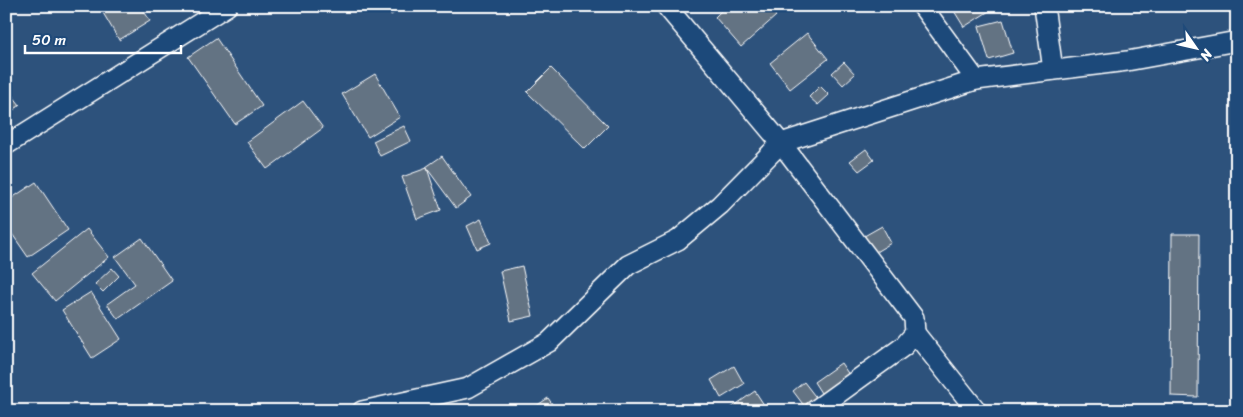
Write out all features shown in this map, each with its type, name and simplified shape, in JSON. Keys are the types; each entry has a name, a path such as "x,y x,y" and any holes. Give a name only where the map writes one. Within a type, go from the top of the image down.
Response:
{"street":[{"path":"6,145 226,6"},
{"path":"666,6 781,143 914,318 914,333 904,346 814,411"},
{"path":"922,6 976,80"},
{"path":"1044,6 1053,70"},
{"path":"362,411 468,388 549,342 628,265 678,240 720,205 781,143 976,80 1127,61 1237,41"},
{"path":"914,333 977,411"}],"building":[{"path":"99,6 141,6 150,21 119,40"},
{"path":"386,6 406,6 391,15"},
{"path":"726,6 768,6 776,16 741,47 715,17"},
{"path":"951,6 997,6 964,27"},
{"path":"1194,6 1217,6 1194,10"},
{"path":"1003,20 1013,53 989,60 979,26"},
{"path":"807,33 828,59 790,89 770,63"},
{"path":"216,38 262,106 235,124 188,57"},
{"path":"844,62 855,74 843,85 832,73"},
{"path":"551,68 608,126 585,149 527,92"},
{"path":"375,74 400,117 368,137 342,94"},
{"path":"820,86 829,95 818,105 809,97"},
{"path":"6,87 20,105 6,116"},
{"path":"303,101 323,128 267,169 247,142"},
{"path":"404,126 411,141 380,156 373,141"},
{"path":"866,149 874,160 859,171 850,161"},
{"path":"442,156 471,197 456,208 426,167"},
{"path":"427,168 441,210 417,219 402,177"},
{"path":"36,182 68,230 28,257 6,225 6,202"},
{"path":"481,219 491,243 477,249 467,226"},
{"path":"882,226 891,243 869,256 859,239"},
{"path":"87,229 109,257 55,301 32,273"},
{"path":"1172,234 1199,234 1198,397 1171,396"},
{"path":"142,238 172,281 118,319 107,304 135,284 115,257"},
{"path":"522,266 533,316 511,321 500,271"},
{"path":"112,268 119,276 103,292 95,284"},
{"path":"91,292 121,339 92,358 62,310"},
{"path":"841,363 856,385 828,404 814,382"},
{"path":"734,366 744,384 721,398 711,380"},
{"path":"804,382 821,404 808,411 793,391"},
{"path":"755,391 768,411 727,411"},
{"path":"548,398 557,411 529,411"}]}
